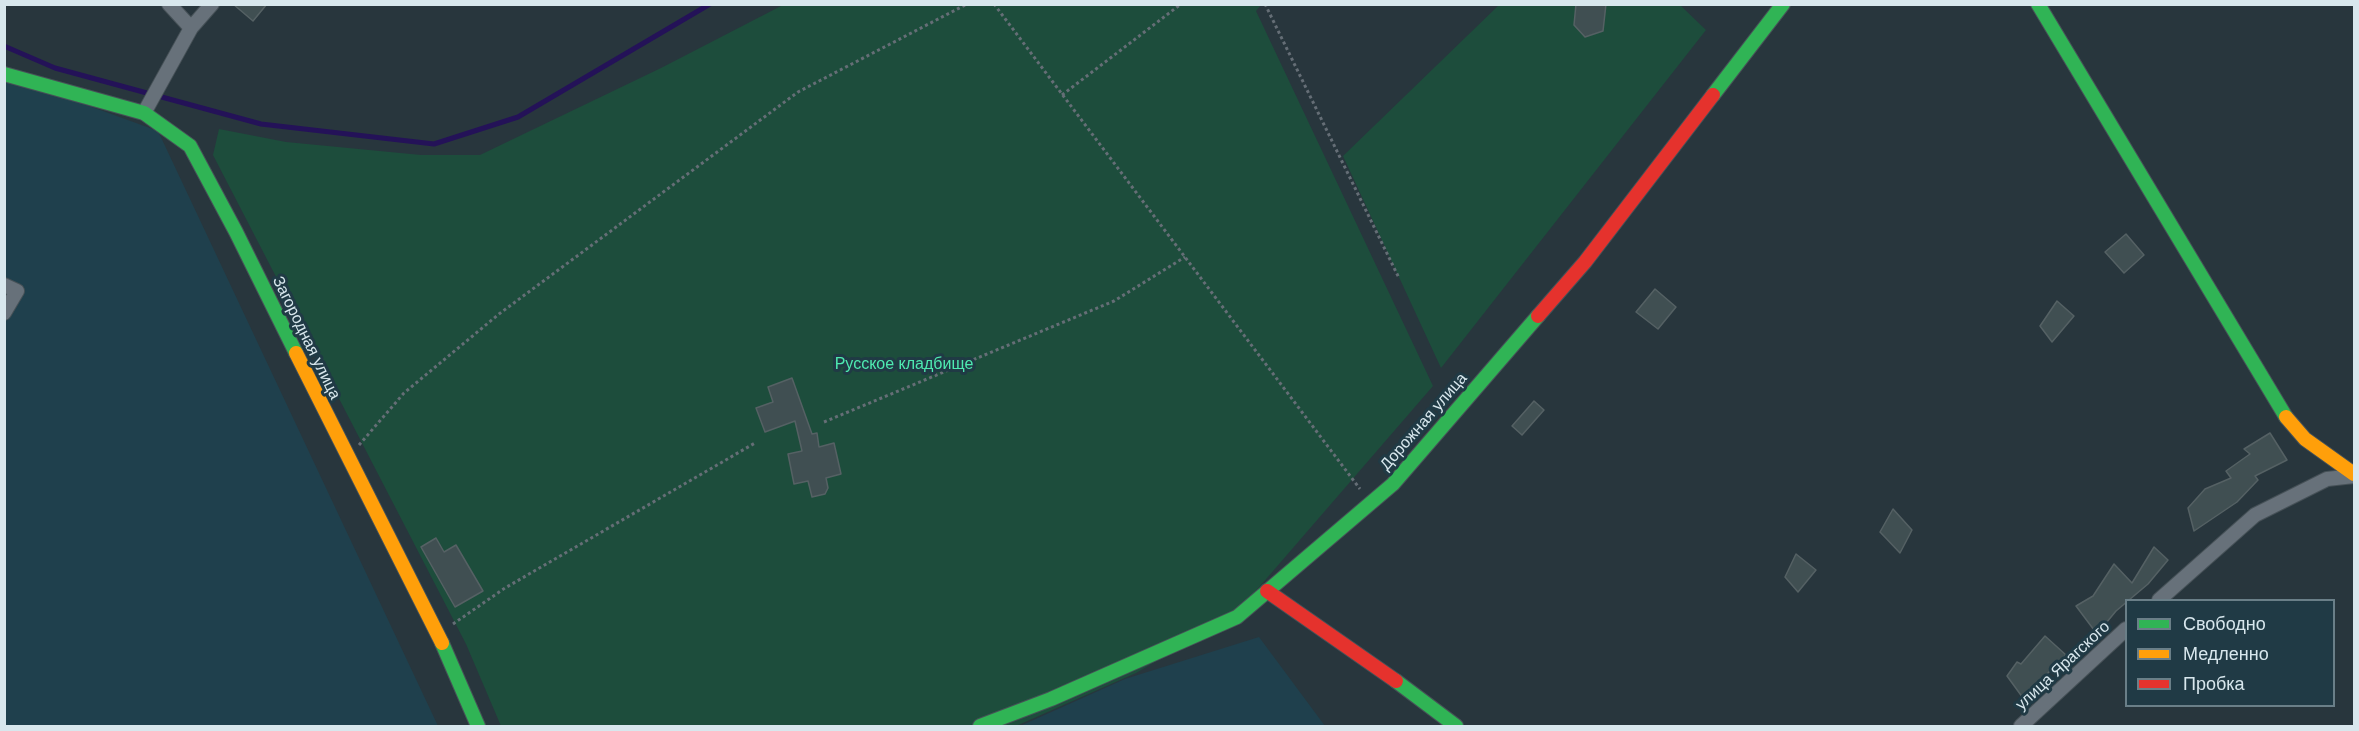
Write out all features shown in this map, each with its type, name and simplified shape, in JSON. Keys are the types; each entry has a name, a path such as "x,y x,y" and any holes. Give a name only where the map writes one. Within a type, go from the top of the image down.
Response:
{"street":[{"path":"170,4 191,28"},
{"path":"144,114 191,28 212,4"},
{"name":"Дорожная улица","path":"980,726 1051,699 1237,616 1393,484 1585,262 1783,4"},
{"path":"2038,4 2284,415 2305,439 2355,475"},
{"name":"Загородная улица","path":"4,74 144,114 190,146 236,232 347,459 438,634 478,726"},
{"path":"4,285 17,291 4,313"},
{"path":"2160,599 2255,515 2327,479 2355,475"},
{"path":"1267,591 1390,676 1456,726"},
{"name":"улица Ярагского","path":"2021,726 2125,632"}],"path":[{"path":"347,459 404,393 499,314 798,92 967,4"},
{"path":"994,4 1371,503"},
{"path":"1062,95 1181,4"},
{"path":"1265,4 1399,278"},
{"path":"824,422 1114,301 1185,257"},
{"path":"438,634 505,588 755,443"}],"shaded area":[{"path":"4,75 158,131 438,726 5,726"},
{"path":"1259,637 1325,726 1020,726 1125,679"}],"green space":[{"name":"Русское кладбище","path":"783,5 1261,5 1256,11 1433,386 1235,615 1136,673 1016,726 501,726 466,644 213,155 219,129 286,142 421,155 480,155 661,68"},
{"path":"1499,5 1680,5 1706,30 1441,368 1343,156"}],"building":[{"path":"233,4 267,4 253,21"},
{"path":"1576,4 1606,4 1603,31 1585,37 1574,25"},
{"path":"2126,234 2144,255 2124,273 2105,252"},
{"path":"1655,289 1676,307 1658,329 1636,312"},
{"path":"2057,301 2074,316 2052,342 2040,326"},
{"path":"792,378 812,434 817,433 819,447 834,443 841,474 826,478 828,488 825,494 812,497 808,481 794,484 788,454 802,451 795,421 765,432 756,408 773,402 768,387"},
{"path":"1534,401 1544,410 1522,435 1512,426"},
{"path":"2270,433 2287,460 2255,476 2258,480 2237,502 2194,531 2188,508 2205,489 2231,478 2226,471 2250,454 2244,449"},
{"path":"1893,509 1912,530 1900,553 1880,532"},
{"path":"436,538 444,552 456,545 483,591 455,607 421,547"},
{"path":"2154,547 2168,560 2148,584 2130,599 2125,599 2125,603 2097,634 2076,606 2093,596 2114,564 2132,583"},
{"path":"1796,554 1816,570 1798,592 1785,577"},
{"path":"2045,636 2066,655 2023,698 2007,676 2017,662 2021,664"}],"waterway":[{"path":"4,46 55,68 261,124 434,144 518,117 710,4"}],"traffic: fast":[{"path":"1713,95 1783,4"},
{"path":"2038,4 2286,417"},
{"path":"4,74 144,113 190,146 296,353"},
{"path":"980,726 1051,699 1237,617 1393,484 1538,316"},
{"path":"442,643 478,726"},
{"path":"1396,681 1456,726"}],"traffic: slow":[{"path":"296,353 442,643"},
{"path":"2286,417 2305,439 2354,474"}],"traffic: jam":[{"path":"1538,316 1585,262 1713,95"},
{"path":"1267,591 1396,681"}]}
